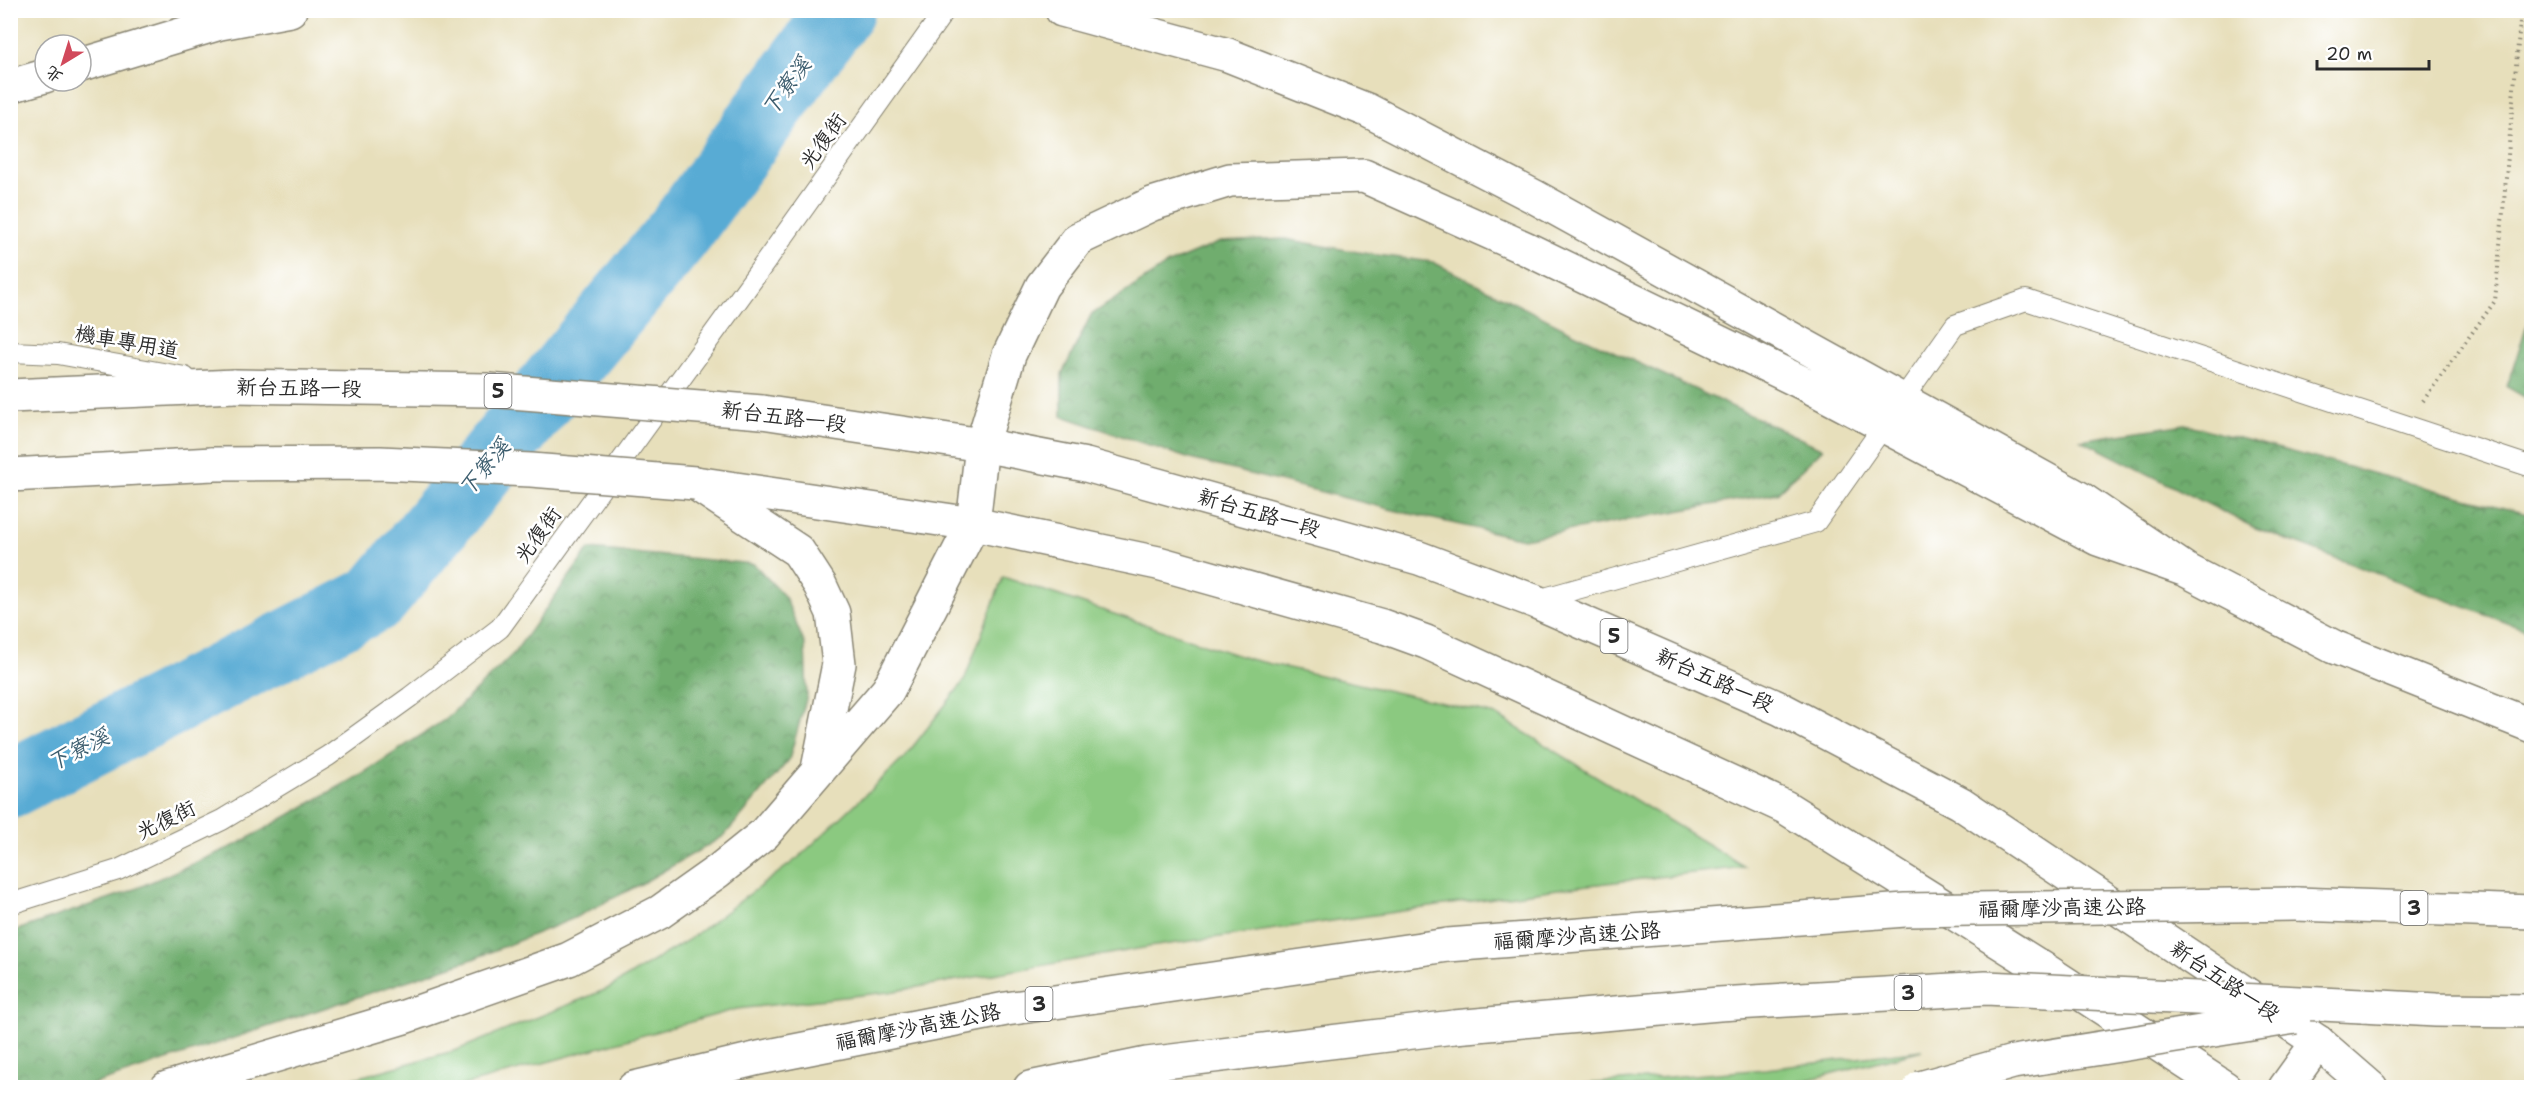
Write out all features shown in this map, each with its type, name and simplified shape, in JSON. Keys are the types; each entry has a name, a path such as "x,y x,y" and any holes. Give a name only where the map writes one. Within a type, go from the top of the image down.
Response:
{"main road":[{"path":"93,61 220,23 290,10"},
{"path":"1062,10 1228,55 1367,110 1535,197 2098,539 2186,570 2334,647 2532,726"},
{"path":"10,86 33,79"},
{"path":"167,1088 404,1017 569,959 660,912 718,871 764,834 888,690 974,524 982,445 1014,345 1042,286 1078,239 1152,204 1230,180 1364,176 1527,249 1804,384 1893,413"},
{"name":"新台五路一段","path":"10,396 235,386 487,390 762,412 982,445 1086,465 1419,558 1534,601 1781,709 1960,803 2318,1042 2371,1088"},
{"path":"10,475 213,464 391,464 531,470 695,483 974,524 1158,563 1382,626 1426,642 1785,807 2038,965 2225,1088"},
{"path":"695,483 798,551 820,585 833,613 839,664 817,774"},
{"name":"福爾摩沙高速公路","path":"634,1088 759,1058 1006,1009 1448,945 1905,910 2296,904 2532,912"},
{"name":"3","path":"1030,1088 1147,1064 1454,1027 1719,1004 1986,988 2436,1010 2532,1011"},
{"path":"1920,1088 2013,1062 2362,1006"},
{"path":"2285,1088 2318,1042"}],"lane":[{"name":"光復街","path":"10,904 118,870 222,820 328,756 500,628 945,10"},
{"path":"1534,601 1816,522 1955,325 2026,300 2532,467"},
{"name":"機車專用道","path":"10,352 58,354 235,386"}],"path":[{"path":"2405,425 2495,301 2521,10"}],"green space":[{"path":"1285,239 1369,254 1433,262 1576,334 1823,449 1777,493 1523,539 1393,510 1190,459 1062,416 1062,374 1091,315 1166,265 1220,242"},
{"path":"2531,312 2531,401 2507,387"},
{"path":"2185,424 2531,515 2531,632 2253,527 2081,440"},
{"path":"589,549 754,564 785,597 805,645 807,696 789,760 724,836 641,884 572,919 473,959 85,1087 11,1087 11,932 128,892 238,844 365,772 446,719 514,653"},
{"path":"1003,577 1249,659 1496,715 1745,867 1572,887 1149,947 889,992 737,1009 458,1087 323,1087 457,1050 607,989 688,940 798,858 904,758 964,681"},
{"path":"1922,1050 1780,1087 1549,1087 1766,1069"}],"waterway":[{"name":"下寮溪","path":"10,784 376,598 680,231 841,10"}]}
